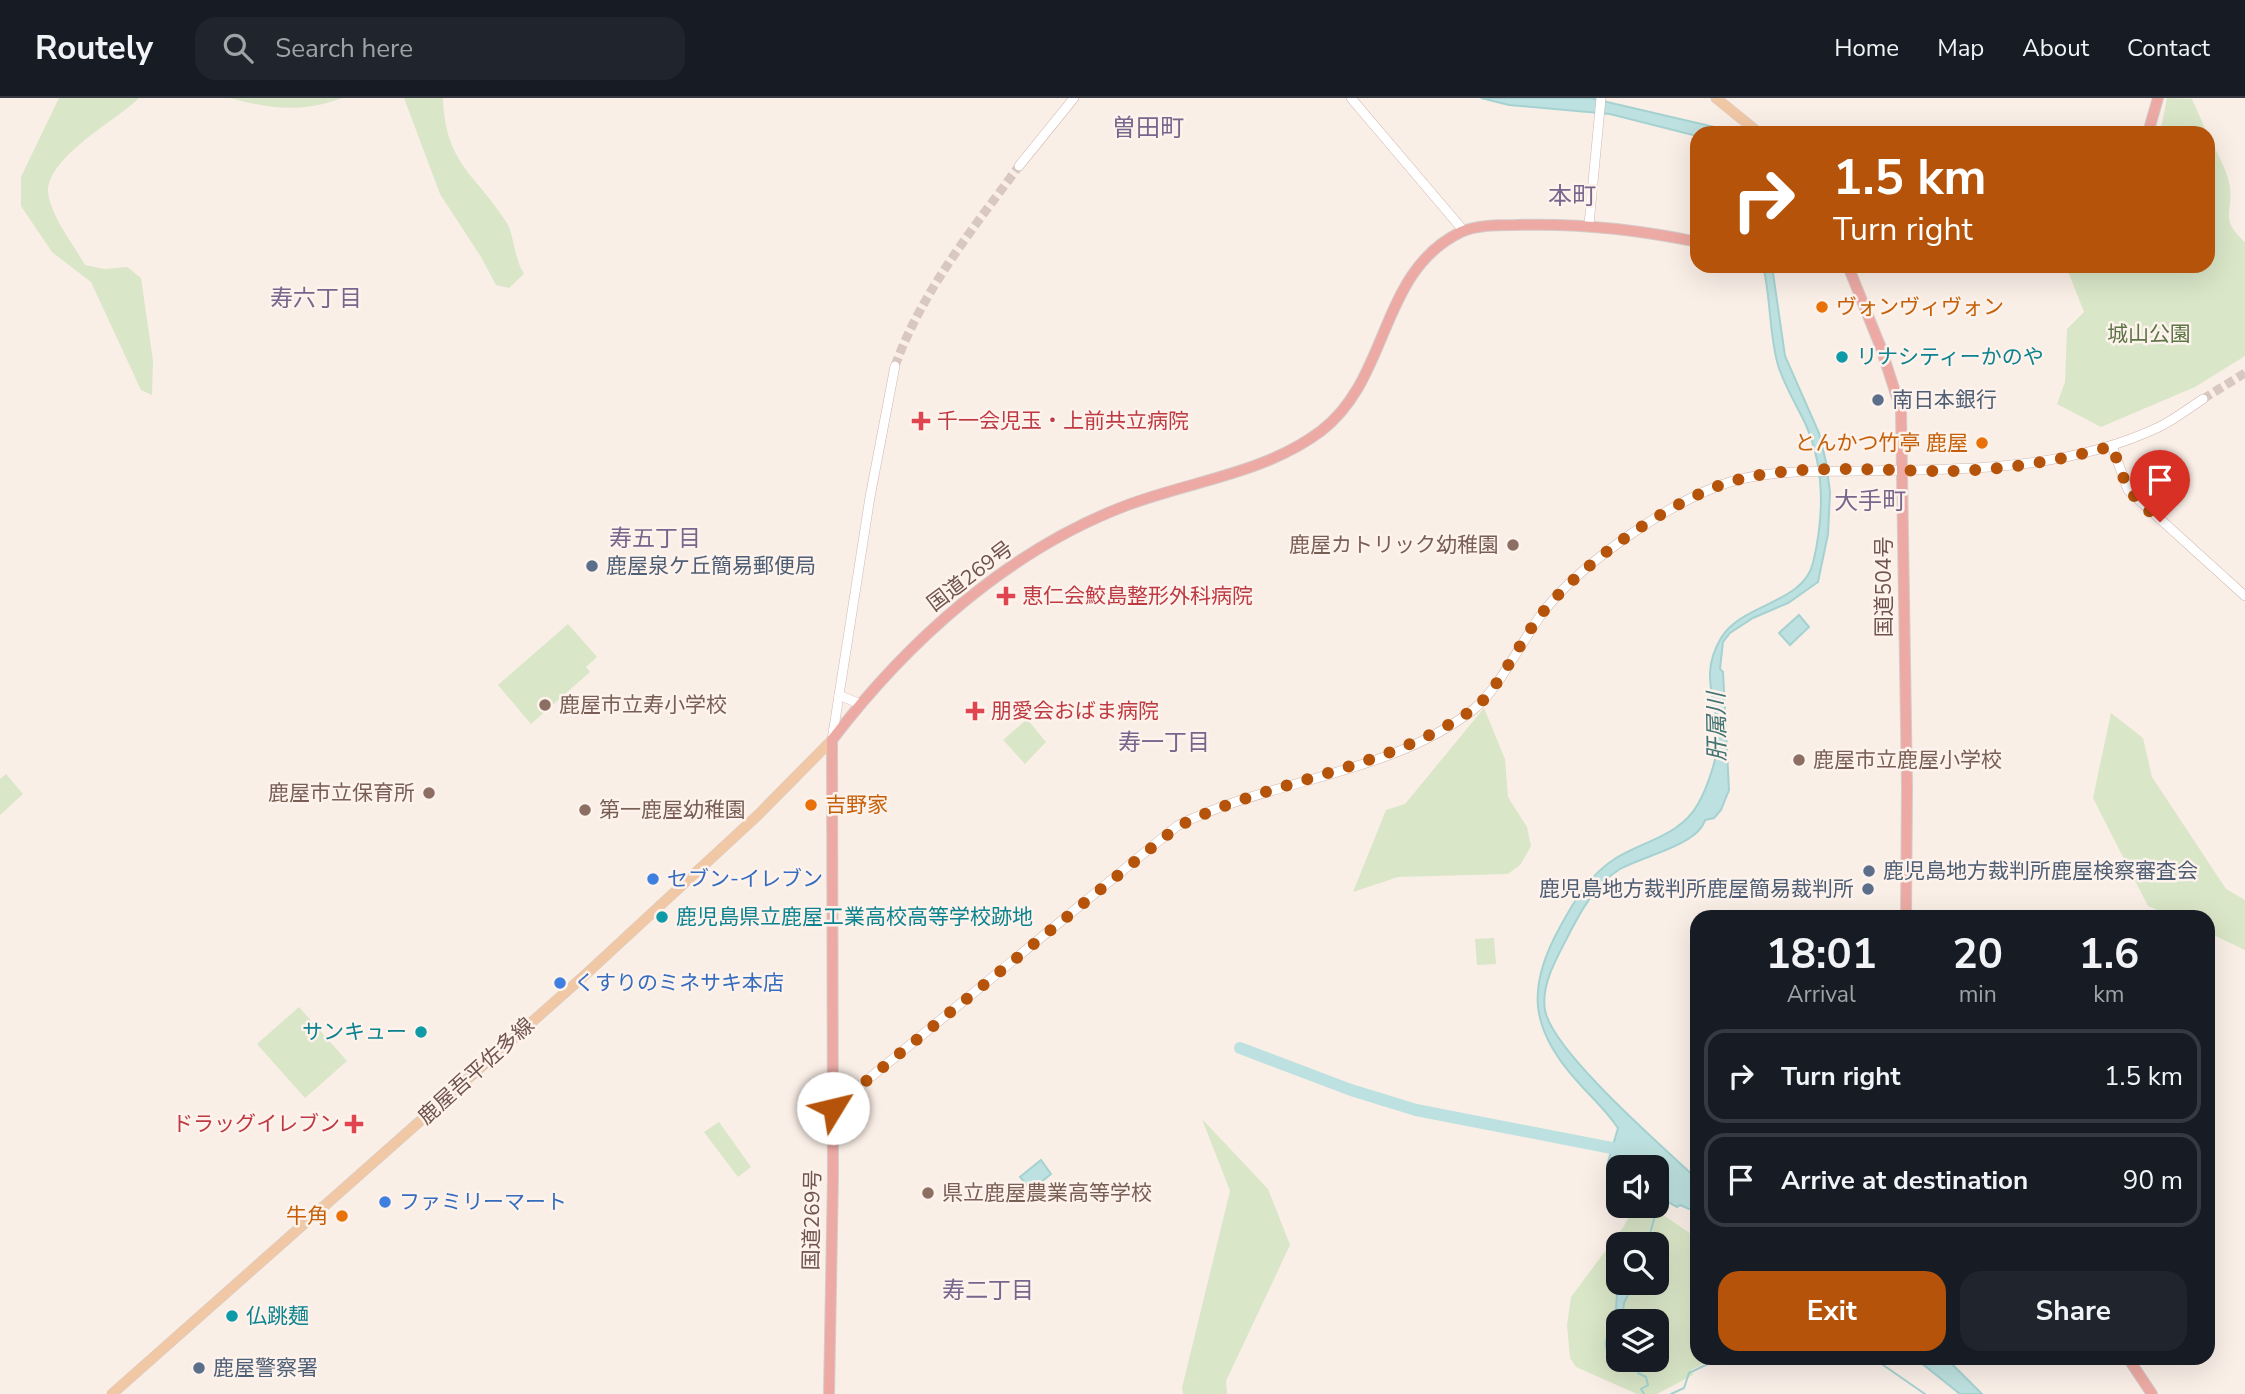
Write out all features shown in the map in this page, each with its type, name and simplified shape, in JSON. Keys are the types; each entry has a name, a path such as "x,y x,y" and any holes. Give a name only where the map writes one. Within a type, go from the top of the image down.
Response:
{"highway":[{"path":"2150,126 2158,98"},
{"name":"国道269号","path":"829,1394 833,1108 832,740 860,704 927,632 1037,551 1123,507 1280,457 1331,423 1363,382 1404,286 1439,247 1463,230 1500,225 1589,224 1690,241"},
{"name":"国道504号","path":"1851,273 1899,401 1903,470 1906,910"},
{"path":"2133,1365 2152,1394"}],"main road":[{"path":"1716,98 1750,126"},
{"name":"鹿屋吾平佐多線","path":"112,1394 594,967 758,815 832,740"}],"street":[{"path":"1019,166 1074,98"},
{"path":"1351,98 1463,230"},
{"path":"1589,224 1601,98"},
{"path":"832,740 870,498 895,366"},
{"path":"833,1108 1177,827 1213,809 1398,751 1475,708 1543,612 1596,559 1679,505 1717,486 1748,476 1813,471 1974,470 2086,454 2161,426 2203,399"},
{"path":"2112,446 2128,490 2245,596"},
{"path":"839,695 860,704"}],"green space":[{"path":"59,98 139,98 67,156 49,184 49,198 60,224 85,265 104,269 127,267 141,278 153,361 152,395 141,390 91,282 52,252 21,206 21,177"},
{"path":"230,98 342,98 313,106 286,108"},
{"path":"404,98 443,98 449,138 456,154 509,228 524,274 509,288 496,285 440,194"},
{"path":"2167,98 2192,99 2204,126 2161,126"},
{"name":"城山公園","path":"2215,148 2229,181 2230,221 2245,242 2245,356 2195,387 2101,427 2057,404 2065,382 2067,329 2084,312 2069,273 2215,273"},
{"path":"568,624 597,657 586,667 590,672 531,724 498,685"},
{"path":"1484,708 1505,759 1508,797 1527,827 1531,846 1521,864 1508,874 1398,877 1353,892 1386,810 1405,804"},
{"path":"2111,713 2143,738 2152,777 2226,889 2245,900 2245,950 2215,936 2215,910 2157,910 2148,906 2093,798"},
{"path":"1027,719 1046,742 1025,764 1003,740"},
{"path":"6,774 23,794 0,815 0,779"},
{"path":"1494,938 1496,964 1477,965 1475,939"},
{"path":"299,1007 347,1061 305,1098 257,1044"},
{"path":"1202,1119 1268,1189 1290,1245 1226,1381 1227,1394 1183,1394 1182,1388 1230,1191"},
{"path":"719,1122 751,1167 738,1177 704,1132"},
{"path":"1628,1218 1668,1218 1690,1233 1690,1365 1701,1365 1691,1370 1693,1375 1657,1394 1637,1394 1576,1367 1570,1358 1567,1325 1571,1297 1606,1250 1606,1295 1669,1295 1669,1232 1620,1232"}],"water":[{"path":"1481,98 1590,98 1710,126 1690,126 1690,134 1610,114 1509,105"},
{"path":"1764,273 1773,273 1785,356 1819,433 1826,462 1830,492 1828,534 1818,582 1788,603 1753,618 1730,633 1723,642 1720,669 1723,672 1729,790 1721,810 1714,818 1705,820 1692,836 1620,869 1595,891 1558,956 1547,983 1544,1001 1552,1028 1587,1073 1690,1173 1689,1209 1669,1203 1669,1155 1610,1155 1618,1128 1561,1062 1550,1044 1542,1026 1538,989 1549,949 1571,908 1591,880 1616,858 1682,823 1698,804 1718,746 1710,677 1714,652 1721,638 1743,617 1797,587 1807,577 1813,563 1821,510 1816,457 1805,423 1783,380 1773,341"},
{"path":"1799,615 1809,627 1790,645 1779,633"},
{"path":"1041,1160 1051,1174 1031,1190 1020,1177"},
{"path":"1617,1295 1628,1295 1623,1309 1616,1309"},
{"path":"1924,1365 1953,1365 1982,1394 1960,1394"}],"waterway":[{"path":"1240,1048 1351,1090 1416,1110 1627,1151"},
{"path":"1650,1232 1654,1218"},
{"path":"1671,1394 1684,1388 1689,1373 1706,1365"},
{"path":"1883,1365 1925,1394"},
{"path":"1638,1373 1646,1377 1648,1385 1641,1389 1644,1394"}],"tunnel":[{"path":"895,366 906,338 934,287 1019,166"},
{"path":"2203,399 2245,373"}],"place":[{"name":"ヴォンヴィヴォン","path":"1822,307"},
{"name":"リナシティーかのや","path":"1842,357"},
{"name":"南日本銀行","path":"1878,400"},
{"name":"千一会児玉・上前共立病院","path":"921,421"},
{"name":"とんかつ竹亭 鹿屋","path":"1982,443"},
{"name":"鹿屋カトリック幼稚園","path":"1513,545"},
{"name":"鹿屋泉ケ丘簡易郵便局","path":"592,566"},
{"name":"恵仁会鮫島整形外科病院","path":"1006,596"},
{"name":"鹿屋市立寿小学校","path":"545,705"},
{"name":"朋愛会おばま病院","path":"975,711"},
{"name":"鹿屋市立鹿屋小学校","path":"1799,760"},
{"name":"鹿屋市立保育所","path":"429,793"},
{"name":"吉野家","path":"811,805"},
{"name":"第一鹿屋幼稚園","path":"585,810"},
{"name":"鹿児島地方裁判所鹿屋検察審査会","path":"1869,871"},
{"name":"セブン-イレブン","path":"653,879"},
{"name":"鹿児島地方裁判所鹿屋簡易裁判所","path":"1868,889"},
{"name":"鹿児島県立鹿屋工業高校高等学校跡地","path":"662,917"},
{"name":"くすりのミネサキ本店","path":"560,983"},
{"name":"サンキュー","path":"421,1032"},
{"name":"ドラッグイレブン","path":"354,1124"},
{"name":"県立鹿屋農業高等学校","path":"928,1193"},
{"name":"ファミリーマート","path":"385,1202"},
{"name":"牛角","path":"342,1216"},
{"name":"仏跳麺","path":"232,1316"},
{"name":"鹿屋警察署","path":"199,1368"}],"district":[{"name":"曽田町","path":"1148,128"},
{"name":"本町","path":"1572,196"},
{"name":"寿六丁目","path":"316,298"},
{"name":"大手町","path":"1870,501"},
{"name":"寿五丁目","path":"655,538"},
{"name":"寿一丁目","path":"1164,742"},
{"name":"寿二丁目","path":"988,1290"}],"route":[{"path":"833,1108 1177,827 1207,811 1398,751 1475,708 1543,612 1596,559 1679,505 1717,486 1748,476 1813,471 1974,470 2086,454 2112,446 2128,490 2160,522"}],"water label":[{"name":"肝属川","path":"1717,727"}]}
